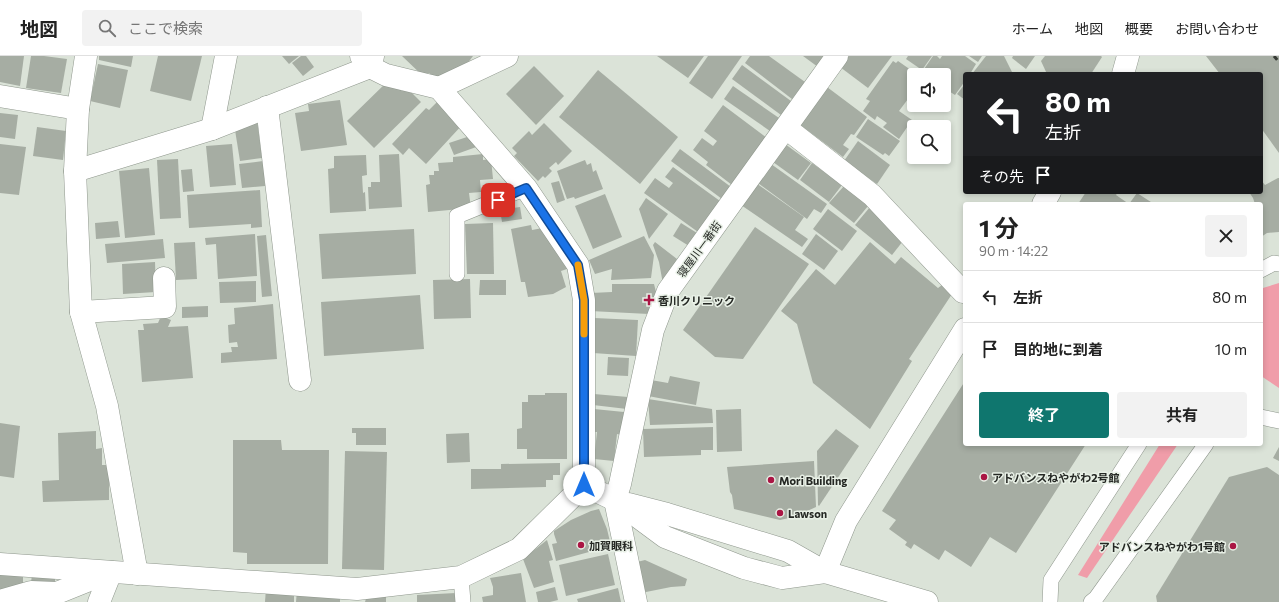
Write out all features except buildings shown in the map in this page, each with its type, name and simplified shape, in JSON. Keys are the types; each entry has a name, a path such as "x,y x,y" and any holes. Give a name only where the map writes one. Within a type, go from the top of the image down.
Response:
{"street":[{"path":"86,56 78,109 75,171 81,312 107,406 137,574"},
{"path":"212,129 226,56"},
{"path":"440,88 507,56"},
{"name":"寝屋川一番街","path":"615,500 620,484 653,330 668,291 837,56"},
{"path":"1124,72 1128,56"},
{"path":"0,564 137,574 355,596 461,577 519,549 584,485 584,300 578,265 526,188 440,88 386,75 368,60 267,107 212,129 75,171"},
{"path":"0,96 78,109"},
{"path":"267,107 300,380"},
{"path":"786,128 872,195 963,292"},
{"path":"81,312 166,307 164,278"},
{"path":"825,572 846,521 963,332"},
{"path":"584,485 615,500 665,537 744,568 782,578 825,572 927,602"},
{"path":"615,500 636,602"},
{"path":"0,601 31,592 58,592 111,572"},
{"path":"99,602 111,572"}],"lane":[{"path":"457,274 457,216 526,188"},
{"path":"1263,269 1274,263 1279,264"},
{"path":"1263,417 1279,421"},
{"path":"1050,602 1051,580 1138,446"},
{"path":"1091,602 1096,598 1205,446"},
{"path":"461,577 463,602"}],"shaded area":[{"path":"1279,283 1279,388 1263,377 1263,288"},
{"path":"1159,446 1177,446 1087,578 1078,575"}],"railway":[{"path":"1274,56 1279,62"}],"slow traffic":[{"path":"578,265 584,300 584,334"}],"place":[{"name":"香川クリニック","path":"649,300"},
{"name":"アドバンスねやがわ2号館","path":"984,477"},
{"name":"Mori Building","path":"771,480"},
{"name":"Lawson","path":"780,513"},
{"name":"加賀眼科","path":"581,545"},
{"name":"アドバンスねやがわ1号館","path":"1233,546"}],"route":[{"path":"498,200 526,188 578,265 584,300 584,485"}]}
